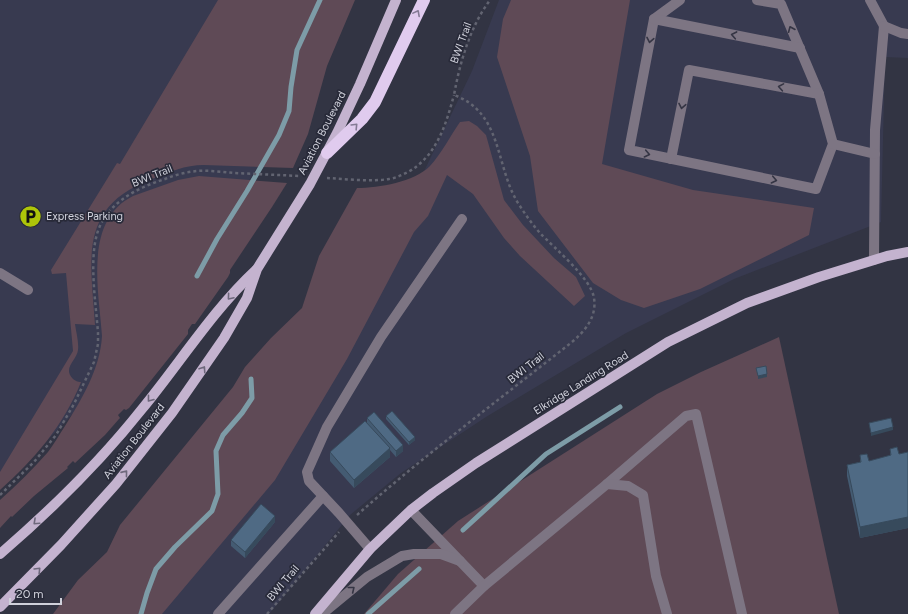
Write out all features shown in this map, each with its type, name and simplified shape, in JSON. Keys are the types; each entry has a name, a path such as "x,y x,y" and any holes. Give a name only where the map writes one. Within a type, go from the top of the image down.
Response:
{"highway":[{"path":"327,153 362,119 375,102 410,26 424,0"}],"main road":[{"name":"Aviation Boulevard","path":"0,607 86,518 143,450 192,385 224,338 247,298 257,269 291,215 327,153 360,84 396,0"},
{"name":"Elkridge Landing Road","path":"315,614 370,549 411,510 476,463 668,342 747,303 819,277 874,260 908,252"},
{"name":"Aviation Boulevard","path":"0,554 59,501 120,436 178,365 227,299 257,269"}],"lane":[{"path":"680,0 654,19 629,150 816,189 833,144 819,94 781,4 758,0"},
{"path":"870,0 884,26 875,130 874,260"},
{"path":"654,19 800,48"},
{"path":"884,26 901,33 908,34"},
{"path":"671,159 689,70 819,94"},
{"path":"833,144 875,154"},
{"path":"370,549 309,481 307,472 327,426 381,337 462,219"},
{"path":"0,273 28,290"},
{"path":"455,614 484,586 686,416 696,414 742,614"},
{"path":"607,484 628,486 643,495 656,576 667,614"},
{"path":"218,614 323,496"},
{"path":"411,510 484,586"},
{"path":"322,614 367,577 402,556 414,554 441,554 460,561"}],"path":[{"name":"BWI Trail","path":"323,178 377,180 397,178 412,170 424,160 434,149 448,117 463,57 471,34 490,0"},
{"name":"BWI Trail","path":"267,614 321,551 348,523 433,450 572,342 589,325 594,312 594,298 587,282 536,228 513,195 497,144 487,122 473,105 465,99 454,95"},
{"name":"BWI Trail","path":"0,495 34,462 56,435 80,393 94,362 98,333 94,250 98,232 105,217 120,200 137,190 180,174 205,171 307,177"}],"shaded area":[{"path":"0,0 339,0 263,158 217,232 103,383 31,457 0,486"},
{"path":"218,0 355,0 327,66 308,134 293,168 204,165 190,166 177,169 152,179 128,191 111,204 100,220 94,238 92,279 95,325 75,324 78,350 69,371 73,379 81,382 66,413 47,441 25,467 0,490 0,472 73,351 66,273 52,274 51,270 117,163 120,164"},
{"path":"499,0 908,0 908,58 885,57 881,222 734,279 626,333 486,417 401,473 350,515 269,614 90,614 418,184 472,71"},
{"path":"511,0 630,0 602,164 693,190 814,208 809,235 700,289 644,308 621,300 593,283 538,211 530,156 497,57 503,19"},
{"path":"469,121 477,126 486,135 504,200 523,225 554,258 576,277 585,296 574,306 520,256 504,238 473,194 447,175 428,216 414,232 347,359 275,480 162,614 53,614 78,580 107,552 120,525 233,387 245,367 271,338 302,308 319,256 357,188 375,187 396,183 423,172 438,156 460,122"},
{"path":"199,176 287,183 230,270 228,277 195,324 192,324 188,330 188,334 129,408 126,410 124,409 118,415 120,418 105,435 75,463 73,461 67,467 68,468 34,496 12,517 11,516 0,528 0,500 25,477 48,452 78,405 94,372 101,348 102,336 97,279 98,258 100,239 107,222 117,207 133,196 178,180"},
{"path":"779,337 839,614 364,614 398,574 458,521 657,394 701,372"}],"building":[{"path":"766,366 767,374 758,376 756,368"},
{"path":"392,411 415,437 409,442 386,416"},
{"path":"374,412 403,445 396,451 367,418"},
{"path":"891,418 893,427 871,433 869,423"},
{"path":"365,421 390,448 354,480 330,452"},
{"path":"897,447 899,454 908,452 908,517 860,527 847,465 861,462 860,455 867,454 869,461 891,455 890,449"},
{"path":"261,504 275,516 245,552 231,540"}],"waterway":[{"path":"197,276 217,239 279,135 289,111 297,50 320,0"},
{"path":"141,614 156,569 175,547 212,511 218,494 216,451 223,435 242,413 252,398 251,379"},
{"path":"463,530 546,454 620,407"},
{"path":"368,614 419,569"}],"place":[{"name":"Express Parking","path":"31,216"}]}
